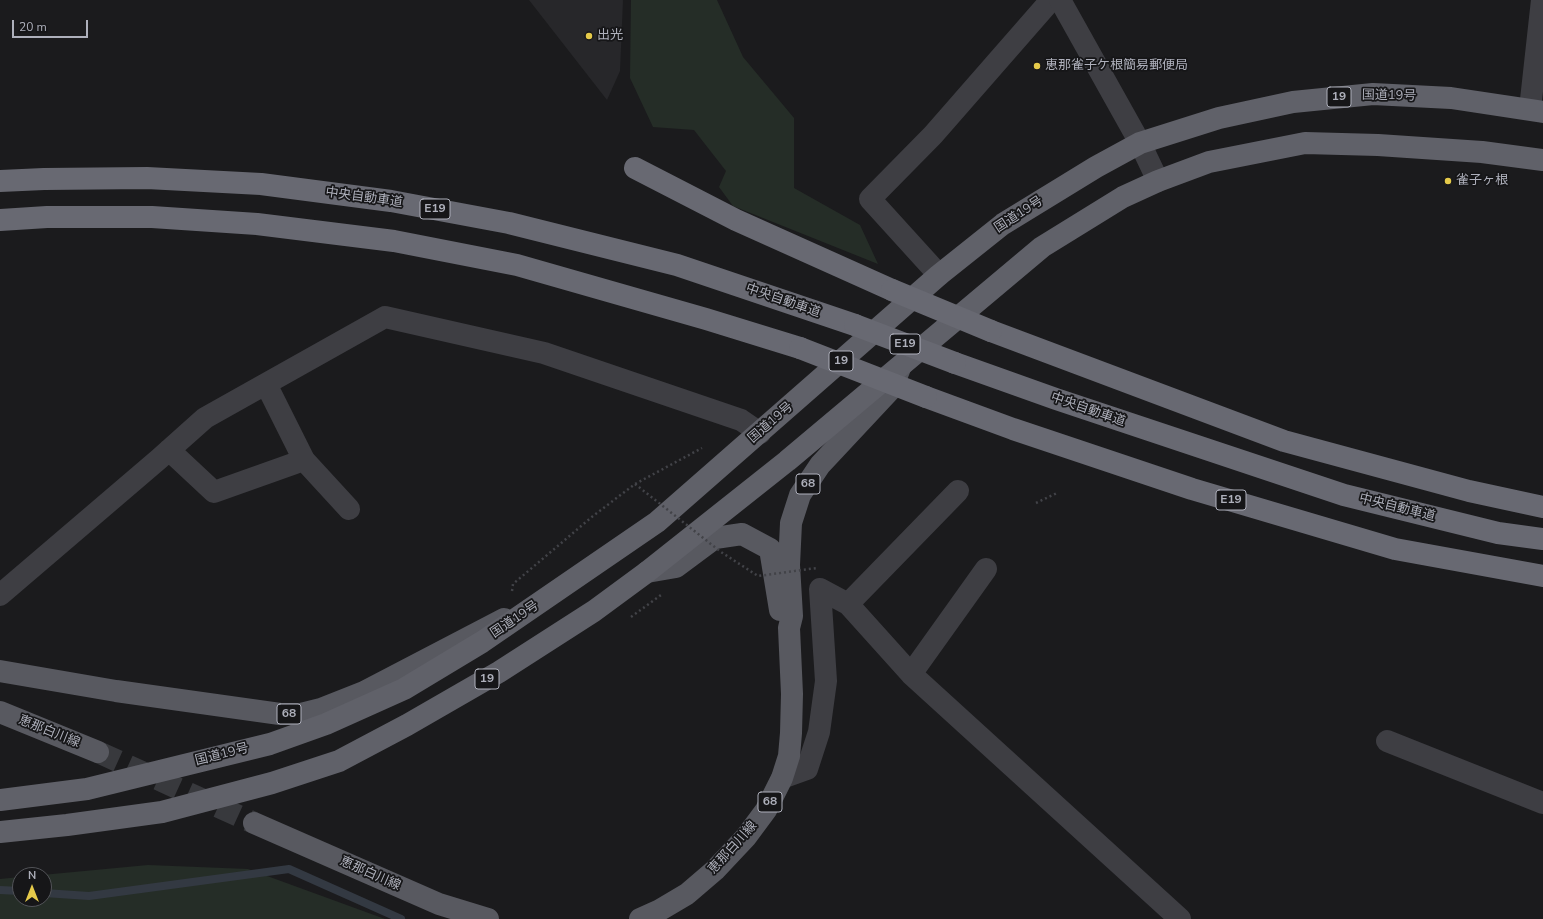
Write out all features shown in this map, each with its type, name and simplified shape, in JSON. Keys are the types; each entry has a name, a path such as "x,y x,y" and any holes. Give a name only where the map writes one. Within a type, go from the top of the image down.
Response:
{"highway":[{"name":"国道19号","path":"0,800 87,789 270,744 326,724 404,689 482,642 657,522 939,275 1003,224 1096,167 1140,143 1219,118 1293,102 1373,94 1451,98 1536,111"},
{"name":"19","path":"0,832 67,826 162,812 272,783 339,761 408,725 500,672 594,611 647,572 787,461 900,368 973,304 1042,247 1123,197 1158,181 1209,162 1305,143 1386,145 1482,152 1543,160"},
{"path":"635,168 736,220 892,290 992,331 1284,440 1469,491 1543,507"},
{"name":"中央自動車道","path":"0,181 60,178 148,178 260,184 391,201 509,223 677,265 855,325 1056,399 1344,495 1498,533 1543,539"},
{"name":"E19","path":"0,220 47,217 152,217 257,224 394,241 517,265 706,319 800,348 1013,429 1192,489 1395,549 1543,576"}],"main road":[{"name":"68","path":"789,628 792,616 789,565 791,523 800,495 820,465 892,388 900,368"},
{"name":"68","path":"647,572 676,567 714,538 742,534 770,549 781,618 789,628"},
{"name":"68","path":"0,671 124,692 280,714 301,714 321,709 364,692 475,633 553,594"},
{"name":"恵那白川線","path":"640,919 660,910 686,894 714,870 746,837 766,810 782,778 788,756 791,733 792,694 789,628"},
{"name":"恵那白川線","path":"0,712 98,752"},
{"name":"恵那白川線","path":"254,822 439,904 488,919"}],"street":[{"path":"939,275 870,199 933,135 1052,0"},
{"path":"1060,0 1140,143 1158,181"},
{"path":"1536,111 1542,0"},
{"path":"0,595 169,450 204,418 385,317 544,354 742,420 760,433"},
{"path":"266,384 304,460 349,509"},
{"path":"169,450 214,492 304,460"},
{"path":"848,604 958,491"},
{"path":"911,674 986,569"},
{"path":"782,778 807,769 819,732 826,680 820,589 848,604 911,674 1180,919"},
{"path":"1387,741 1543,803"}],"path":[{"path":"511,596 513,584 593,516 635,484 708,445"},
{"path":"635,484 721,552 758,576 816,568"},
{"path":"1036,503 1057,493"}],"shaded area":[{"name":"出光","path":"529,0 623,0 620,71 607,100"},
{"path":"631,0 717,0 743,57 794,118 794,188 860,225 878,264 733,206 719,187 726,171 694,130 653,127 630,78"},
{"path":"148,865 248,869 385,919 0,919 0,879 12,878 12,907 52,907 52,874"}],"waterway":[{"path":"52,894 89,896 289,869 401,919"},
{"path":"0,890 12,891"}],"tunnel":[{"path":"98,752 254,823"}],"place":[{"name":"出光","path":"589,36"},
{"name":"恵那雀子ケ根簡易郵便局","path":"1037,66"},
{"name":"雀子ヶ根","path":"1448,181"}]}
